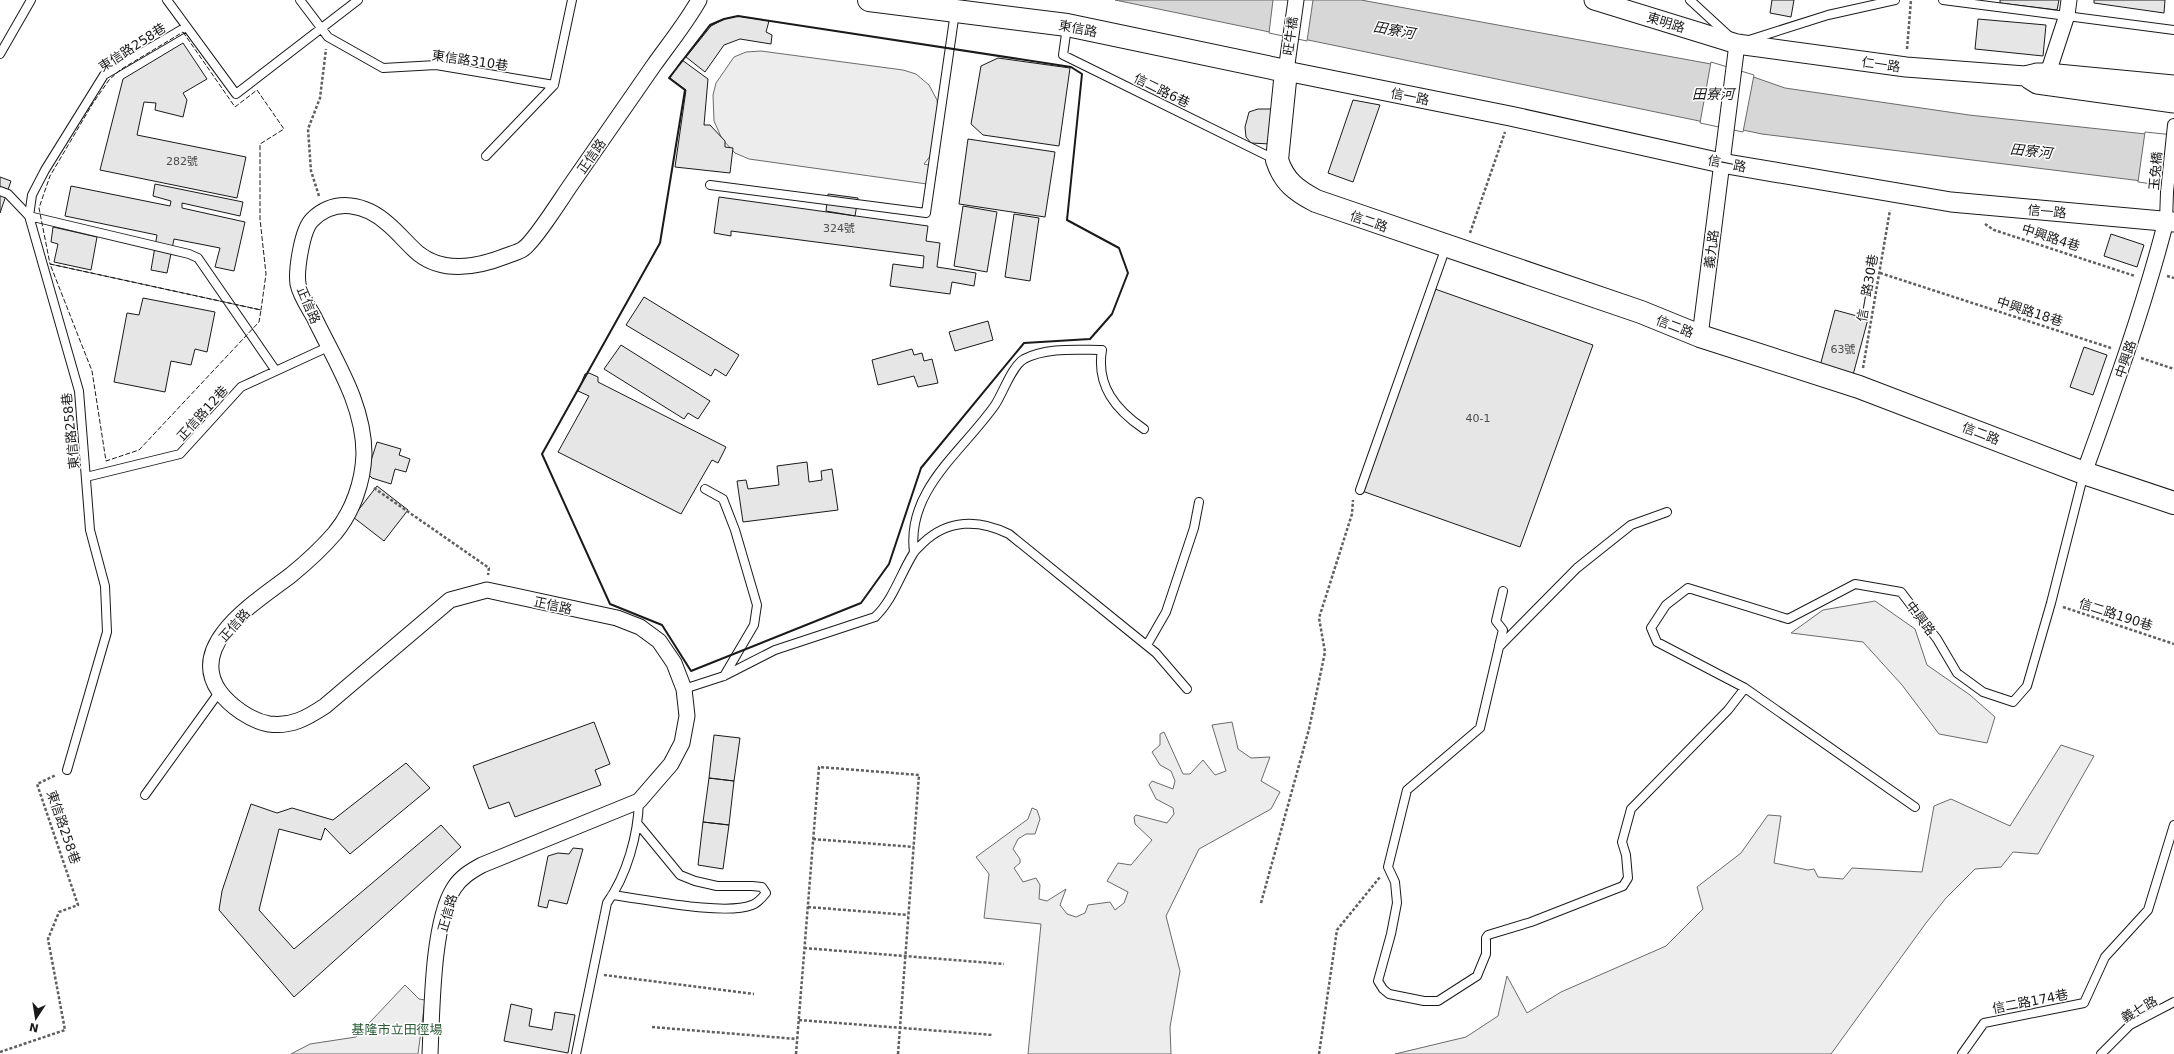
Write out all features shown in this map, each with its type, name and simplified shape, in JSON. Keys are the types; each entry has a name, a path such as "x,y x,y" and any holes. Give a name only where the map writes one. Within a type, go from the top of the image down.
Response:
{"main road":[{"name":"東信路","path":"869,0 1067,25 1286,71"},
{"name":"信二路","path":"1286,71 1277,160 1282,174 1290,186 1316,202 1641,312 1700,336 1859,387 2084,473 2174,502"}],"street":[{"name":"正信路","path":"431,1054 432,996 441,926 449,899 461,879 482,865 639,801 671,764 682,743 687,716 684,690 674,663 659,641 640,627 617,618 487,590 450,600 325,706 304,720 283,726 264,724 246,714 223,697 213,682 210,665 220,637 243,612 313,556 336,531 354,504 360,478 364,455 361,424 352,396 298,285 303,239 309,222 324,210 333,206 351,205 370,212 386,221 420,255 436,263 456,268 482,265 524,249 554,209 699,0"},
{"name":"旺牛橋","path":"1286,71 1296,0"},
{"name":"東明路","path":"1594,0 1738,44"},
{"path":"2046,79 2068,7"},
{"name":"仁一路","path":"1738,44 1906,67 2025,76 2037,72 2046,79 2174,103"},
{"name":"義九路","path":"1700,336 1721,163 1738,44"},
{"name":"信一路","path":"1286,71 1510,116 1721,163 1950,202 2170,222"},
{"name":"仁一路","path":"2046,79 2174,85"},
{"name":"玉兔橋","path":"2170,222 2167,192 2174,124"},
{"name":"中興路","path":"2084,473 2127,354 2170,222"}],"lane":[{"path":"0,54 31,0"},
{"name":"東信路258巷","path":"67,770 107,632 105,586 90,530 79,390 29,216 32,195 45,170 104,75 186,27 167,0"},
{"name":"東信路310巷","path":"300,0 321,30 328,37 383,68 436,64 554,84"},
{"path":"186,27 236,94 358,0"},
{"path":"486,156 554,84 572,0"},
{"path":"1690,0 1738,44 1828,15 1895,0"},
{"path":"1943,0 2068,7 2174,30"},
{"path":"710,185 926,213 956,12"},
{"name":"信二路6巷","path":"1067,25 1063,55 1277,160"},
{"path":"0,191 8,194 29,216 189,254 198,258 276,371"},
{"path":"1356,492 1455,250"},
{"name":"正信路12巷","path":"86,477 180,454 241,387 328,347"},
{"path":"914,552 912,539 919,509 936,474 990,412 1012,374 1023,360 1048,351 1102,350 1099,365 1106,389 1118,407 1131,420 1144,429"},
{"name":"中興路","path":"1915,807 1745,688 1657,642 1652,628 1666,605 1688,588 1788,619 1855,584 1901,592 1937,639 1957,673 1983,692 2013,702 2026,686 2051,603 2084,473"},
{"path":"705,489 723,499 735,530 757,605 754,625 724,676"},
{"path":"1147,645 1166,612 1194,528 1199,502"},
{"path":"1498,647 1577,568 1631,525 1667,512"},
{"path":"684,690 724,676 775,650 874,617 885,608 914,552 930,536 941,529 970,523 987,525 1009,534 1147,645 1187,689"},
{"path":"1503,591 1496,621 1503,630 1480,728 1407,790 1388,867 1395,882 1397,903 1392,934 1378,980 1383,989 1389,994 1424,1001 1438,1001 1477,976 1486,954 1486,938 1488,935 1531,922 1623,886 1628,878 1626,855 1622,842 1631,809 1728,710 1745,688"},
{"path":"145,795 220,691"},
{"path":"576,1054 607,903 617,889 638,824 639,801"},
{"path":"612,895 718,909 738,908 753,905 766,893 762,888 752,886 717,886 680,875 638,824"},
{"name":"信二路174巷","path":"1962,1054 1984,1023 2084,1003 2105,957 2148,910 2174,825"},
{"name":"義七路","path":"2100,1054 2130,1025 2174,1002"}],"path":[{"path":"1906,67 1911,0"},
{"path":"324,210 311,171 308,129 320,98 328,37"},
{"path":"1455,250 1510,116"},
{"name":"信一路30巷","path":"1859,387 1893,192"},
{"name":"中興路4巷","path":"1982,222 1994,230 2150,281"},
{"name":"中興路18巷","path":"1880,273 2174,369"},
{"path":"360,478 489,568 487,590"},
{"path":"1261,903 1309,729 1325,652 1319,618 1352,514 1356,492"},
{"name":"信二路190巷","path":"2051,603 2174,644"},
{"path":"796,1054 819,767 919,775 898,1054"},
{"name":"東信路258巷","path":"0,1052 65,1030 48,939 58,912 78,905 37,784 67,770"},
{"path":"813,839 914,847"},
{"path":"1319,1054 1337,930 1388,867"},
{"path":"808,907 908,916"},
{"path":"804,948 1004,964"},
{"path":"592,974 754,994"},
{"path":"799,1020 993,1035"},
{"path":"652,1027 797,1039"}],"shaded area":[{"path":"761,51 903,70 916,74 929,85 937,100 939,115 931,155 924,164 937,167 934,185 749,159 735,153 722,139 714,121 713,95 716,83 734,57 746,52"},
{"path":"1875,601 1915,629 1927,665 1970,695 1995,717 1987,743 1939,734 1902,685 1863,642 1791,633 1823,610"},
{"path":"1232,722 1238,749 1251,758 1270,757 1261,781 1280,792 1271,809 1199,849 1166,916 1180,971 1170,1027 1171,1054 1028,1054 1041,924 984,918 989,874 976,857 1028,819 1032,808 1037,810 1040,819 1035,834 1026,834 1018,839 1013,849 1020,859 1020,863 1014,868 1023,882 1036,878 1040,885 1039,899 1047,901 1066,889 1060,905 1067,914 1076,917 1085,913 1088,905 1110,902 1115,910 1124,903 1128,892 1107,881 1118,863 1131,865 1152,840 1135,824 1134,817 1136,815 1167,823 1174,814 1173,808 1156,799 1149,785 1152,781 1173,789 1175,781 1171,771 1160,765 1152,752 1160,745 1160,734 1164,732 1183,774 1190,774 1203,760 1215,775 1226,771 1212,725"},
{"path":"2061,745 2094,756 2038,854 2013,852 2001,867 1975,869 1946,898 1926,923 1831,1054 1395,1054 1466,1037 1498,1016 1507,976 1527,1013 1561,992 1666,946 1703,909 1697,887 1741,853 1768,815 1781,816 1774,863 1808,870 1814,869 1818,877 1843,879 1852,868 1922,872 1934,806 1951,799 2010,826"},
{"name":"基隆市立田徑場","path":"405,985 419,999 425,1000 418,1054 291,1054 310,1044 356,1037"}],"water":[{"name":"田寮河","path":"1115,0 1361,0 1722,66 1785,88 1969,115 2174,137 2174,185 1762,134"}],"pier":[{"path":"1273,0 1313,0 1307,41 1269,33"},
{"path":"1711,62 1754,75 1743,132 1700,123"},
{"path":"2145,132 2174,135 2174,187 2138,182"}],"building":[{"path":"1772,0 1794,0 1791,17 1770,13"},
{"path":"2000,0 2059,0 2057,10 2000,3"},
{"path":"2094,0 2165,0 2164,13 2094,3"},
{"path":"738,16 769,21 766,32 772,35 771,44 740,39 724,45 705,72 686,57 711,26 724,19"},
{"path":"1978,19 2046,25 2043,56 1975,49"},
{"path":"183,43 207,79 183,93 187,100 183,117 155,110 156,103 144,102 137,135 246,157 237,198 100,170 123,79"},
{"path":"998,58 1070,68 1059,146 983,135 971,124 981,66"},
{"path":"682,60 708,79 704,125 710,125 725,141 725,147 733,148 730,173 675,167 686,90 670,78"},
{"path":"1353,100 1380,105 1353,182 1328,173"},
{"path":"1258,109 1271,109 1270,144 1251,143 1246,137 1245,127 1249,112"},
{"path":"968,139 1055,152 1045,217 959,204"},
{"path":"0,177 11,181 0,213"},
{"path":"155,184 243,202 240,216 182,203 182,208 245,222 234,271 215,267 220,248 174,239 167,273 151,270 157,235 65,216 71,186 170,206 171,201 153,196"},
{"path":"828,194 858,198 855,216 826,211"},
{"path":"719,197 928,226 926,241 940,243 937,267 976,273 974,286 952,282 950,294 890,286 893,264 923,268 924,256 731,231 731,236 714,233"},
{"path":"963,206 997,212 987,272 954,266"},
{"path":"1014,214 1039,218 1030,281 1005,277"},
{"path":"53,227 97,237 91,270 54,262 58,244 51,242"},
{"path":"2111,234 2144,245 2137,267 2104,256"},
{"path":"1435,289 1593,345 1520,547 1362,491"},
{"path":"644,297 739,355 726,376 715,369 711,376 626,325"},
{"path":"143,298 215,312 207,352 195,349 191,365 171,361 165,392 114,382 127,313 139,315"},
{"path":"1835,310 1868,319 1853,375 1820,366"},
{"path":"988,321 993,340 955,351 949,332"},
{"path":"621,345 710,401 698,419 688,413 684,419 604,369"},
{"path":"2084,347 2107,355 2093,395 2070,387"},
{"path":"912,349 914,355 922,353 924,361 932,359 938,383 918,387 914,376 878,385 872,360"},
{"path":"589,373 598,377 598,382 726,447 718,463 712,460 681,514 558,452 589,396 578,391 585,374"},
{"path":"377,442 401,449 399,455 410,459 406,472 395,469 391,484 372,478 367,473"},
{"path":"807,462 809,482 822,480 821,471 832,469 838,510 743,522 737,481 746,480 748,489 779,485 777,466"},
{"path":"377,486 408,510 384,541 353,517"},
{"path":"594,722 610,764 595,770 601,785 515,817 509,802 489,809 473,766"},
{"path":"714,735 740,738 734,781 709,778"},
{"path":"406,763 430,788 350,854 325,828 321,840 279,829 259,910 294,949 441,825 461,847 294,997 219,910 222,891 251,804 277,813 292,808 333,820"},
{"path":"709,778 734,781 729,825 703,822"},
{"path":"703,822 729,825 723,869 698,865"},
{"path":"573,848 583,849 567,904 549,900 547,908 538,906 548,856 558,853 569,854"},
{"path":"511,1004 532,1009 529,1026 552,1030 555,1012 575,1015 568,1053 504,1041"}],"fence":[{"path":"183,32 235,107 257,90 284,129 260,144 260,219 266,274 261,310 50,264 39,208 50,176 93,103 109,80 120,70 183,32"},
{"path":"50,264 261,310 259,322 139,450 106,461 92,371 50,264"}],"wall":[{"path":"738,16 1071,67 1082,74 1067,220 1119,248 1128,273 1112,314 1090,339 1024,343 921,468 889,564 861,603 691,671 662,625 610,604 542,454 660,243 685,90 669,78 710,25 724,19 738,16"}]}
